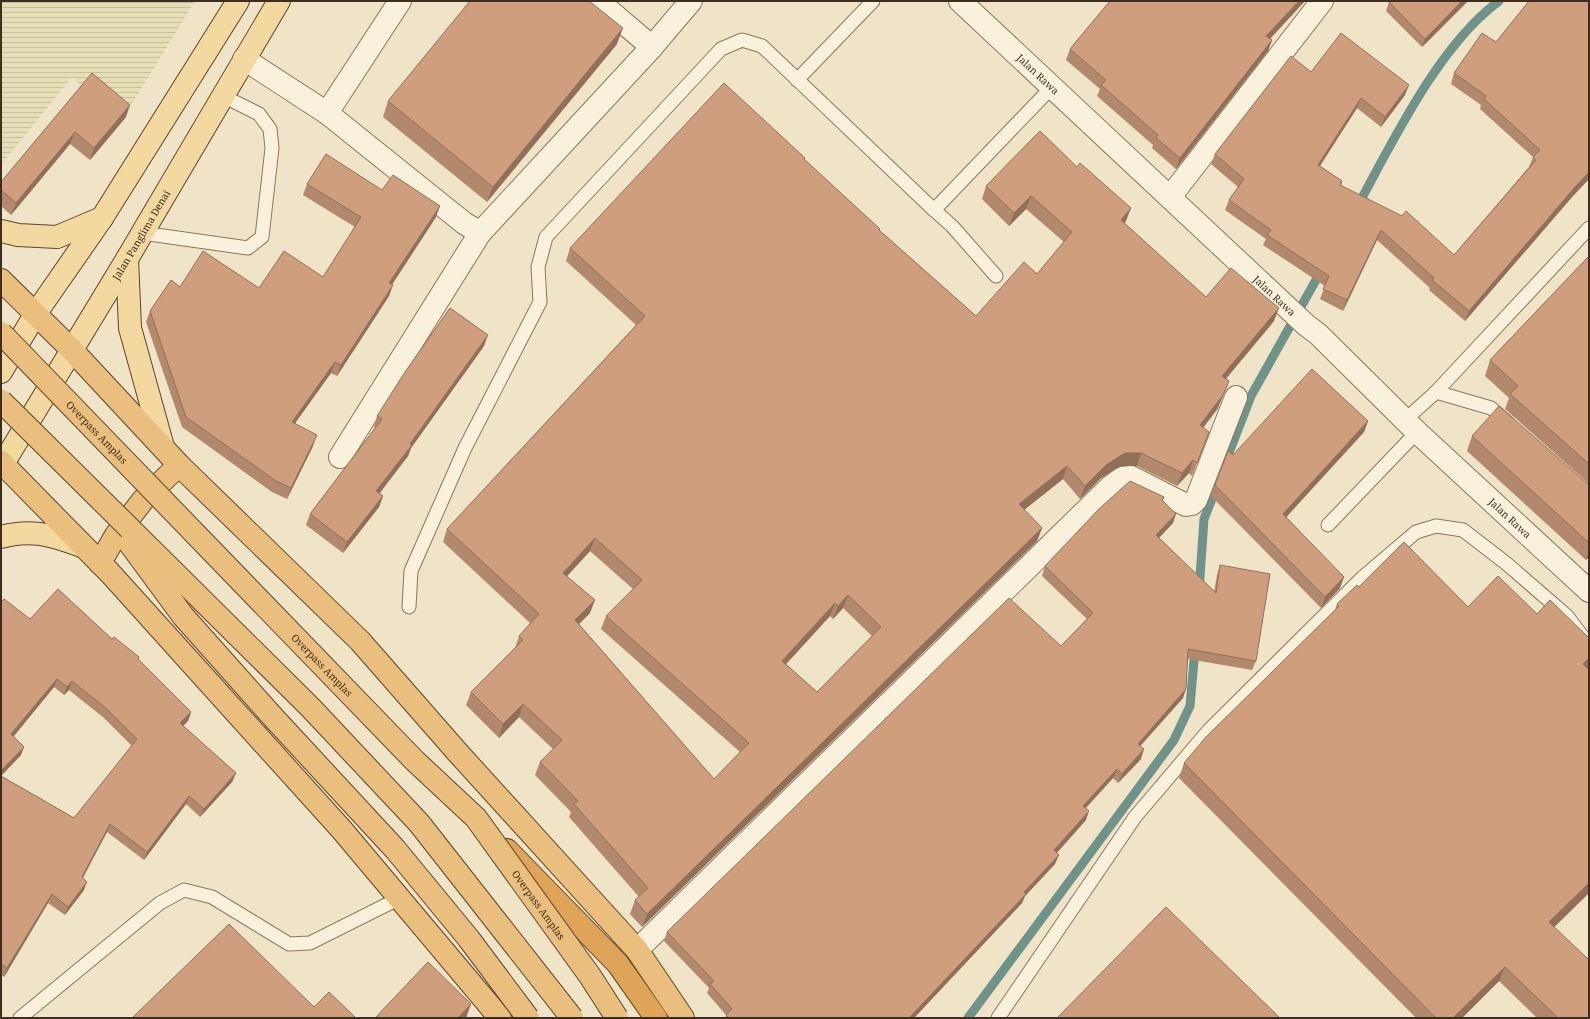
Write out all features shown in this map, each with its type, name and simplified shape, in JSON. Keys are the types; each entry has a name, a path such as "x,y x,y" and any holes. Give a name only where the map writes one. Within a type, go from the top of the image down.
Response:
{"highway":[{"path":"1,280 71,349 179,465 360,641 455,749 637,950 683,1018"},
{"name":"Overpass Amplas","path":"1,333 415,762 476,818 590,976 617,1018"},
{"path":"1,401 91,492 310,707 419,823 572,1018"},
{"path":"2,464 100,563 342,830 498,1017"},
{"path":"100,563 116,534 143,500 179,465"},
{"path":"91,492 184,616 272,716 396,849 468,939 528,1018"},
{"path":"476,818 618,964 656,1018"}],"main road":[{"path":"1,372 36,313 102,218 238,1"},
{"name":"Jalan Panglima Denai","path":"2,464 127,259 279,1"},
{"path":"1,231 18,235 57,237 102,218"},
{"path":"127,259 130,328 163,447"},
{"path":"1,537 25,533 44,533 82,546"}],"street":[{"path":"327,113 400,1"},
{"path":"598,1 652,47"},
{"path":"340,458 480,232 652,47 691,1"},
{"name":"Jalan Rawa","path":"960,1 1170,196 1306,325 1318,334 1411,426 1589,591"},
{"path":"1170,196 1322,1"},
{"path":"244,59 327,113 464,223 480,232"},
{"path":"637,950 1109,488 1122,478 1131,477 1186,504 1192,504 1196,500 1236,397"}],"lane":[{"path":"797,80 873,1"},
{"path":"409,607 411,571 465,448 540,302 538,267 546,236 722,49 742,40 762,46 952,226 996,276"},
{"path":"934,210 1052,86"},
{"path":"142,233 248,248 262,237 272,148 270,129 259,114 223,96"},
{"path":"1328,524 1411,426 1436,392 1589,228"},
{"path":"1436,392 1491,408 1520,433"},
{"path":"998,1018 1135,817 1209,730 1362,578 1416,532 1436,526 1464,530 1507,564 1566,616 1589,645"},
{"path":"20,1018 160,903 184,890 212,897 288,944 310,943 400,898"}],"shaded area":[{"path":"1,1 195,1 120,123 72,77 1,165"}],"building":[{"path":"470,1 589,1 623,28 493,187 388,101"},
{"path":"1110,1 1299,1 1266,36 1272,40 1180,158 1156,138 1158,135 1101,85 1106,80 1070,49"},
{"path":"1462,1 1425,39 1389,2"},
{"path":"1529,1 1589,1 1589,172 1469,311 1432,280 1434,278 1381,230 1347,300 1323,289 1329,276 1267,235 1271,230 1229,200 1244,179 1215,154 1291,56 1311,72 1341,33 1409,85 1385,117 1361,98 1318,165 1342,181 1340,185 1402,216 1406,211 1454,255 1536,160 1533,157 1540,150 1484,99 1486,96 1454,73 1482,33 1496,42"},
{"path":"92,73 130,105 94,148 75,132 16,203 1,190 1,182"},
{"path":"724,83 880,229 879,230 976,316 1024,262 1037,274 1072,232 1031,196 1014,213 986,186 1040,131 1077,167 1080,163 1131,208 1121,220 1206,297 1231,268 1279,308 1222,376 1229,381 1223,395 1200,425 1209,432 1197,463 1193,460 1182,473 1141,453 1125,453 1106,465 1085,486 1067,466 1019,504 1042,528 647,914 635,900 648,888 574,804 578,801 540,762 562,740 523,704 503,724 471,692 523,640 519,636 539,614 447,529 645,316 570,248","holes":["595,538 642,580 606,616 749,743 714,779 575,620 595,600 563,573","848,595 881,627 817,692 782,661 835,603 838,606"]},
{"path":"326,154 382,190 393,175 440,206 389,283 393,285 341,365 335,362 292,422 317,435 291,488 276,481 186,417 150,311 171,280 180,287 203,251 259,288 284,251 323,277 361,217 307,184"},
{"path":"1589,256 1589,464 1510,394 1518,386 1490,360"},
{"path":"450,308 488,335 410,444 412,445 376,491 383,496 347,542 310,514 382,419 377,416 405,372"},
{"path":"1312,369 1368,421 1283,514 1344,577 1325,597 1215,485 1228,451 1233,455"},
{"path":"1499,406 1589,485 1589,543 1472,436"},
{"path":"1130,481 1164,497 1162,500 1176,514 1156,535 1216,593 1220,565 1270,574 1256,661 1188,649 1186,689 1138,744 1144,749 1122,774 1117,769 1083,806 1089,811 1054,850 1059,855 1024,892 1026,894 909,1018 729,1018 726,1015 732,1009 710,984 714,981 667,932 1009,598 1061,646 1093,613 1045,566 1099,509"},
{"path":"1404,542 1468,607 1498,576 1537,614 1550,600 1589,638 1589,658 1583,664 1589,670 1589,883 1549,922 1589,960 1589,1018 1558,1018 1505,967 1453,1018 1436,1018 1184,763 1206,737 1339,606 1337,604 1357,585 1359,587"},
{"path":"58,589 112,639 114,637 139,657 138,659 191,712 180,723 236,773 204,809 189,796 147,852 110,824 82,877 87,882 68,907 52,894 7,968 1,964 1,776 74,818 137,739 108,710 72,681 67,687 57,679 11,734 24,747 1,771 1,602 4,599 30,619"},
{"path":"1166,907 1280,1018 1057,1018"},
{"path":"229,924 314,1007 329,992 356,1018 132,1018"},
{"path":"428,962 471,1004 458,1018 375,1018"}],"waterway":[{"path":"1357,207 1402,124 1437,68 1457,42 1477,20 1499,1"},
{"path":"1225,463 1251,396 1321,271"},
{"path":"1199,591 1204,519 1217,486"},
{"path":"968,1018 1174,740 1190,706 1195,649"}]}
